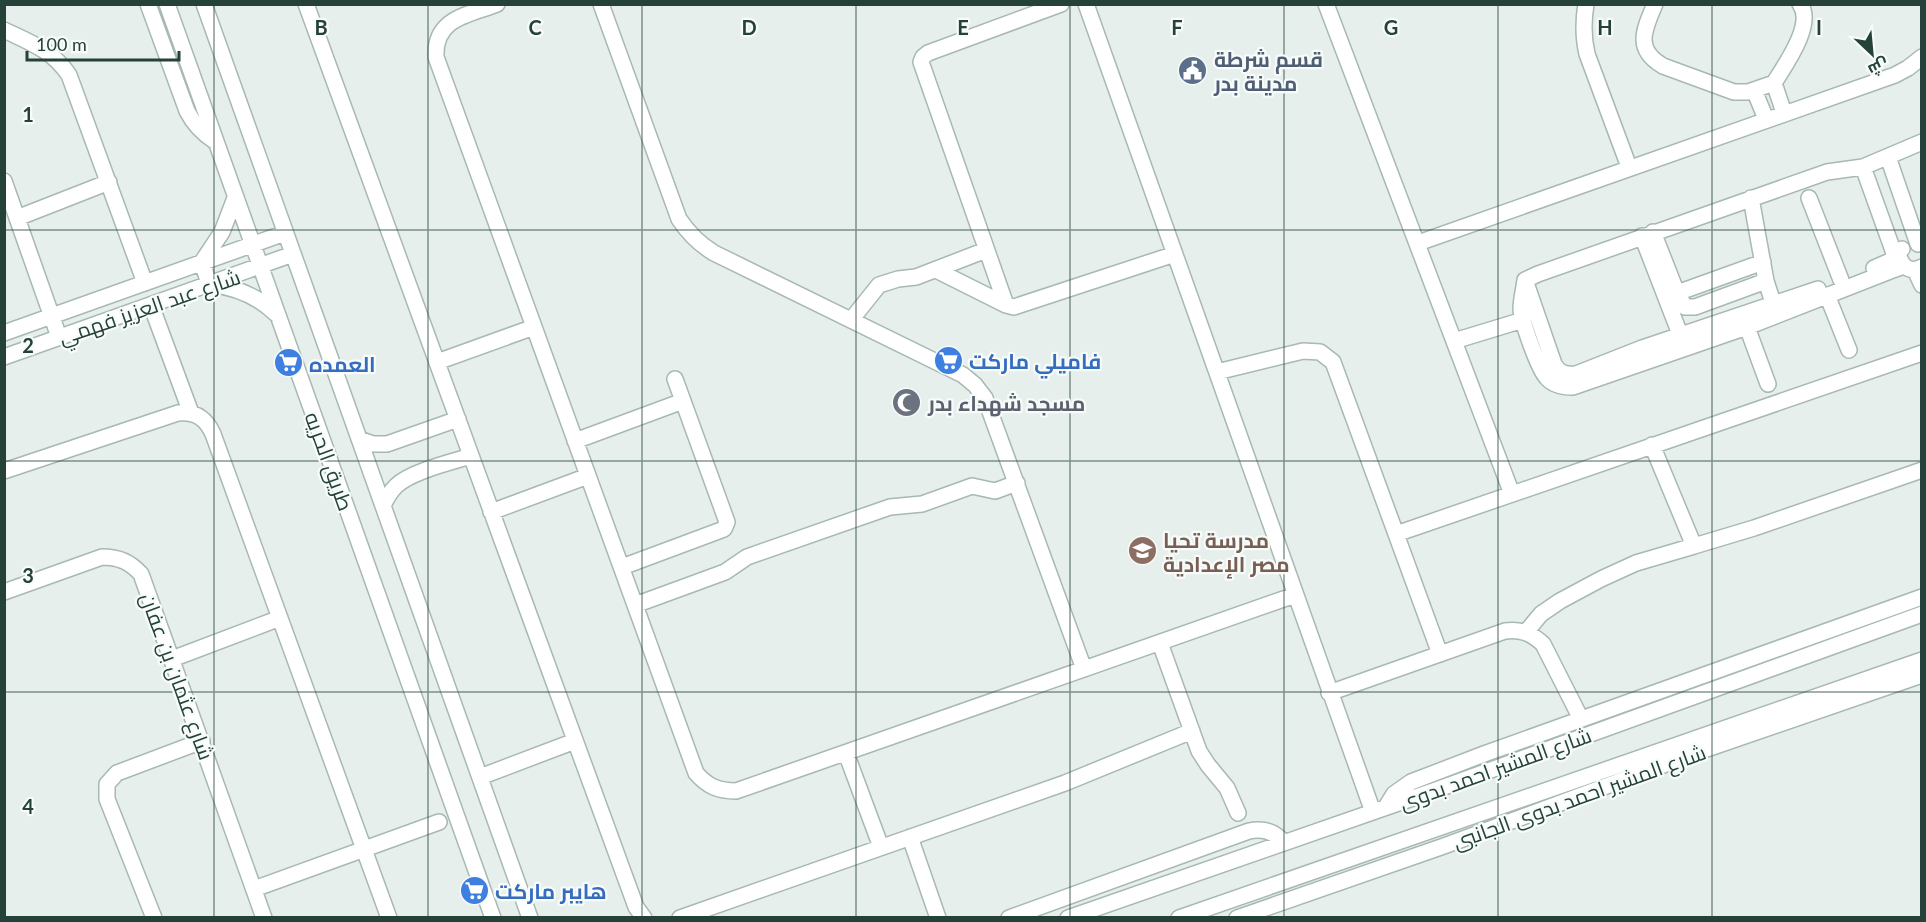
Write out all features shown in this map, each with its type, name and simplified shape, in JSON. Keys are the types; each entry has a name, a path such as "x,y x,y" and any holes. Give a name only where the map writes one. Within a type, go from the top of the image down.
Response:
{"street":[{"path":"148,4 187,111 194,124 216,142"},
{"name":"طريق الحريه","path":"167,4 493,918"},
{"name":"طريق الحريه","path":"204,4 530,918"},
{"path":"306,4 636,907 644,918"},
{"path":"497,4 452,21 444,27 435,46 436,57 696,773 703,782 713,788 736,791 1295,595"},
{"path":"601,4 680,219 688,233 714,253 963,375 985,398 1084,669"},
{"path":"1006,305 921,62 928,53 1061,4"},
{"path":"1086,4 1329,693 1380,809 1404,785 1484,754 1922,597"},
{"path":"1326,4 1512,494"},
{"path":"1586,4 1583,30 1587,54 1629,167"},
{"path":"1655,4 1644,29 1643,38 1645,47 1656,61 1663,66 1741,93 1774,83 1803,31 1806,20 1805,12 1800,4"},
{"path":"4,30 48,51 69,75 145,283"},
{"path":"1418,243 1895,75 1922,57"},
{"path":"1774,83 1784,113"},
{"path":"1754,90 1766,120"},
{"path":"1525,280 1648,234 1827,172 1863,167 1922,142"},
{"path":"1888,157 1920,245 1909,244 1908,262"},
{"path":"1863,167 1908,262 1922,285"},
{"path":"4,182 59,337"},
{"path":"17,218 109,182"},
{"path":"235,198 222,232 202,262 209,284 244,292 263,303 279,317"},
{"path":"1752,198 1766,281 1776,309"},
{"path":"1809,198 1841,280"},
{"name":"شارع عبد العزيز فهمي","path":"4,333 285,233"},
{"path":"1648,234 1685,307 1690,308 1766,281"},
{"path":"1648,234 1683,341"},
{"path":"851,320 879,285 898,279 916,277 986,250"},
{"name":"شارع عبد العزيز فهمي","path":"4,357 293,254"},
{"path":"936,270 1006,305 1018,306 1175,254"},
{"path":"1677,293 1763,262"},
{"path":"1683,341 1747,327 1776,309 1841,280 1882,265 1908,262"},
{"path":"1525,280 1547,366 1546,378 1565,387 1578,380 1683,341 1776,309 1827,295 1908,262"},
{"path":"1525,280 1521,309 1523,320 1547,366"},
{"path":"1827,295 1849,350"},
{"path":"151,305 191,413"},
{"path":"1454,341 1523,320"},
{"path":"437,362 534,327"},
{"path":"1747,327 1768,384"},
{"path":"1217,372 1303,351 1312,350 1327,356 1336,369 1440,654"},
{"path":"1396,534 1922,352"},
{"path":"574,437 679,391 727,526 722,530 622,567"},
{"path":"4,471 178,413 191,413 204,419 209,426 389,918"},
{"path":"359,439 373,444 387,444 458,419"},
{"path":"1652,446 1694,546"},
{"path":"383,506 396,485 406,478 471,456"},
{"path":"1526,632 1541,614 1560,601 1636,563 1754,528 1922,470"},
{"path":"491,512 588,476"},
{"path":"635,605 725,572 747,557 890,507 922,504 972,486 994,491 1017,483"},
{"name":"شارع عثمان بن عفان","path":"4,592 102,557 124,560 141,574 264,918"},
{"name":"شارع المشير احمد بدوى","path":"1068,918 1490,770 1922,614"},
{"path":"172,659 280,618"},
{"path":"1329,693 1505,631 1515,630 1526,632 1543,644 1581,719"},
{"path":"1160,642 1203,758 1227,788 1238,813"},
{"name":"شارع المشير احمد بدوى","path":"1179,918 1702,743 1922,660"},
{"name":"شارع المشير احمد بدوى الجانبى","path":"1237,918 1444,846 1702,743 1922,675"},
{"path":"689,916 1065,783 1192,731"},
{"path":"154,918 107,799 107,784 117,773 202,741"},
{"path":"480,777 575,741"},
{"path":"846,753 881,847"},
{"path":"1484,754 1490,770"},
{"path":"254,889 439,822"},
{"path":"1009,918 1249,831 1270,831 1277,834 1283,842"},
{"path":"910,837 938,918"}],"place":[{"name":"قسم شرطة مدينة بدر","path":"1193,70"},
{"name":"فاميلي ماركت","path":"948,360"},
{"name":"العمده","path":"288,363"},
{"name":"مسجد شهداء بدر","path":"907,402"},
{"name":"مدرسة تحيا مصر الإعدادية","path":"1142,551"},
{"name":"هايبر ماركت","path":"474,890"}]}
